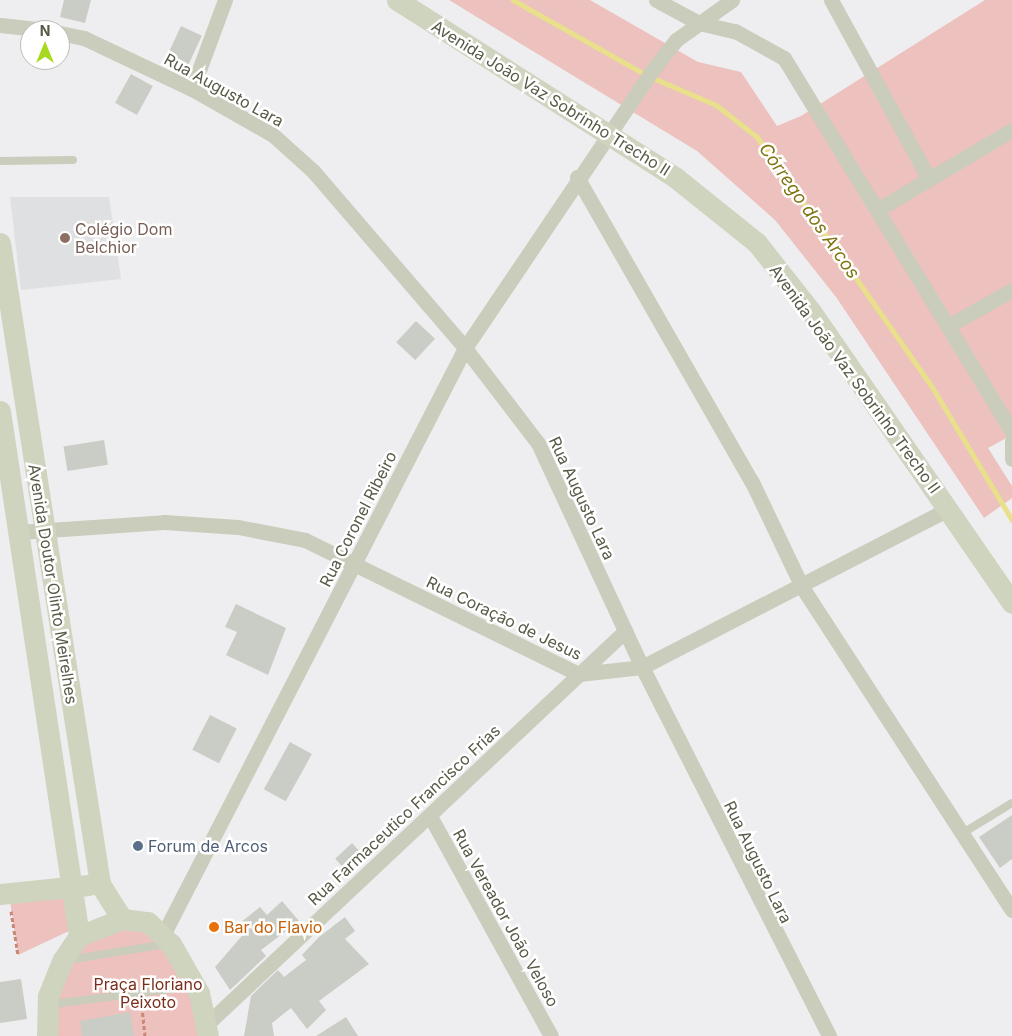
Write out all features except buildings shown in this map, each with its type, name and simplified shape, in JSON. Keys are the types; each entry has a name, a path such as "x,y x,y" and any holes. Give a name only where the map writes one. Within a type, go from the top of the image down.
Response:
{"main road":[{"name":"Avenida João Vaz Sobrinho Trecho II","path":"397,0 676,178 756,243 812,313 1012,603"},
{"name":"Avenida Doutor Olinto Meirelhes","path":"0,243 7,332 45,530 100,884 122,919"},
{"name":"Avenida Doutor Olinto Meirelhes","path":"0,411 75,886 79,936"},
{"path":"47,708 72,704"},
{"path":"4,894 100,884"},
{"path":"47,1036 48,996 62,961 79,936 122,919 148,922 168,939 192,975 207,1030"}],"street":[{"path":"192,88 225,0"},
{"path":"656,0 699,23 735,31 784,58 1012,431"},
{"name":"Rua Coronel Ribeiro","path":"168,939 464,348 619,114 676,40 732,0"},
{"path":"831,0 928,177"},
{"path":"0,25 20,27"},
{"name":"Rua Augusto Lara","path":"70,35 84,38 192,88 273,135 313,171 464,348 538,443 642,667 829,1036"},
{"path":"877,210 928,177 1012,130"},
{"path":"577,177 752,482 802,587 1012,910"},
{"path":"948,326 1012,290"},
{"path":"1012,441 1012,458"},
{"name":"Rua Coração de Jesus","path":"19,532 164,522 238,527 305,540 580,674 642,667 802,587 948,509"},
{"name":"Rua Farmaceutico Francisco Frias","path":"207,1030 625,631"},
{"name":"Rua Vereador João Veloso","path":"430,816 551,1036"}],"lane":[{"path":"0,161 73,160"},
{"path":"963,833 1012,803"},
{"path":"62,961 168,939"},
{"path":"48,996 60,1003 179,988 192,975"}],"path":[{"path":"4,894 18,955"},
{"path":"145,1036 142,1009 156,1003"}],"shaded area":[{"name":"Colégio Dom Belchior","path":"10,197 109,197 121,279 21,290"}],"green space":[{"path":"449,0 590,0 698,62 741,72 777,126 801,116 985,0 1012,0 1012,435 988,448 1012,486 1012,498 984,518 836,297 775,220 697,151"},
{"path":"63,893 69,931 18,955 10,901"},
{"path":"123,921 168,942 65,959 81,937"},
{"name":"Praça Floriano Peixoto","path":"171,947 206,1036 49,1036 63,962"}],"waterway":[{"name":"Córrego dos Arcos","path":"513,0 646,75 716,105 757,137 932,387 1012,520"}],"place":[{"name":"Colégio Dom Belchior","path":"65,238"},
{"name":"Forum de Arcos","path":"138,846"},
{"name":"Bar do Flavio","path":"214,927"}]}
